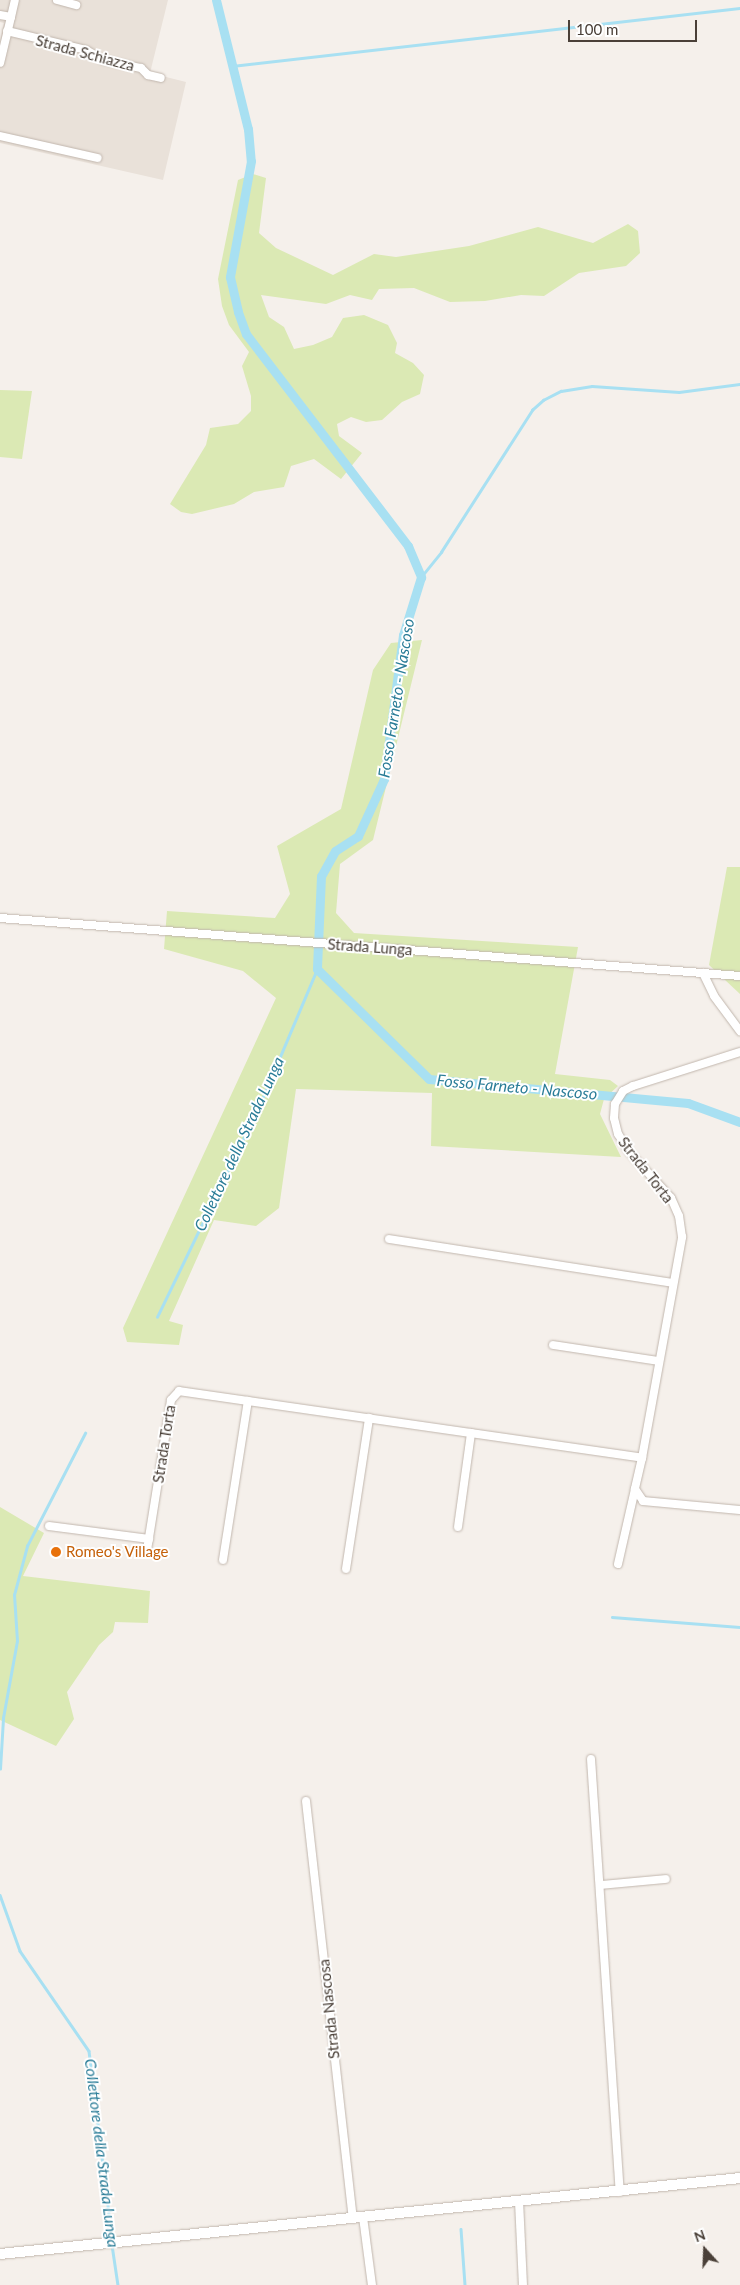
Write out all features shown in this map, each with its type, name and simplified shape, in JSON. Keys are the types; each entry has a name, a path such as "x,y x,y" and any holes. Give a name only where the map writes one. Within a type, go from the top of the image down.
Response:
{"street":[{"path":"0,63 15,0"},
{"path":"56,0 76,5"},
{"path":"0,15 11,17"},
{"name":"Strada Schiazza","path":"7,31 86,50 103,60 141,68 148,74 161,78"},
{"path":"0,136 98,158"},
{"name":"Strada Lunga","path":"0,918 740,976"},
{"path":"703,973 714,996 740,1031"},
{"name":"Strada Torta","path":"147,1550 172,1395 182,1391 642,1458 672,1283 681,1248 678,1216 668,1194 621,1140 614,1121 615,1104 623,1091 740,1052"},
{"path":"389,1239 672,1283"},
{"path":"553,1345 659,1361"},
{"path":"223,1560 248,1401"},
{"path":"346,1569 370,1418"},
{"path":"458,1527 471,1433"},
{"path":"618,1564 642,1458"},
{"path":"635,1489 641,1500 651,1504 740,1510"},
{"path":"49,1526 149,1539"},
{"path":"591,1759 601,1885 620,2192"},
{"name":"Strada Nascosa","path":"306,1801 358,2217 372,2285"},
{"path":"601,1885 666,1879"},
{"path":"0,2254 620,2192 740,2178"},
{"path":"519,2202 523,2285"}],"shaded area":[{"path":"0,0 168,0 150,73 186,82 163,180 0,143 0,41 4,23 0,22"}],"green space":[{"path":"253,174 266,178 259,233 276,248 333,275 374,254 396,257 469,246 538,227 593,243 628,224 638,231 640,253 626,266 579,273 544,296 521,295 485,301 450,302 414,288 379,289 372,300 350,295 326,304 261,295 269,317 284,327 294,349 313,345 332,337 343,318 364,315 388,325 397,343 395,353 413,363 424,375 420,394 402,402 382,420 366,422 351,417 337,424 339,436 362,453 341,479 314,459 291,466 284,487 254,492 234,504 192,514 181,512 170,504 206,445 210,428 238,424 251,411 251,396 242,366 249,352 229,325 222,306 218,279 238,180"},
{"path":"0,390 32,391 22,459 0,457"},
{"path":"422,640 373,840 340,864 336,913 354,933 578,947 555,1074 610,1080 618,1086 604,1099 600,1114 621,1157 431,1146 432,1093 296,1089 279,1208 256,1226 214,1220 169,1321 183,1325 179,1345 127,1342 123,1328 276,998 243,971 164,949 167,911 275,918 290,894 277,846 341,809 373,670 391,643"},
{"path":"727,867 740,867 740,994 709,965"},
{"path":"0,1507 44,1533 23,1576 150,1591 148,1623 115,1622 113,1632 99,1645 67,1692 74,1719 56,1746 0,1720"}],"waterway":[{"name":"Fosso Farneto - Nascoso","path":"216,0 248,129 251,161 230,277 238,312 246,334 408,546 421,577 403,635 384,779 358,836 335,851 321,876 317,969 429,1079 688,1103 740,1122"},
{"path":"232,66 740,8"},
{"path":"421,577 441,552 532,410 543,400 561,391 592,386 679,392 740,384"},
{"name":"Collettore della Strada Lunga","path":"157,1317 260,1104 317,969"},
{"name":"Collettore della Strada Lunga","path":"0,1769 3,1718 17,1641 14,1595 27,1546 85,1433"},
{"path":"612,1617 740,1627"},
{"name":"Collettore della Strada Lunga","path":"0,1895 20,1951 89,2051 112,2239"},
{"path":"461,2229 465,2285"},
{"name":"Collettore della Strada Lunga","path":"112,2245 118,2285"}],"place":[{"name":"Romeo's Village","path":"56,1552"}]}
